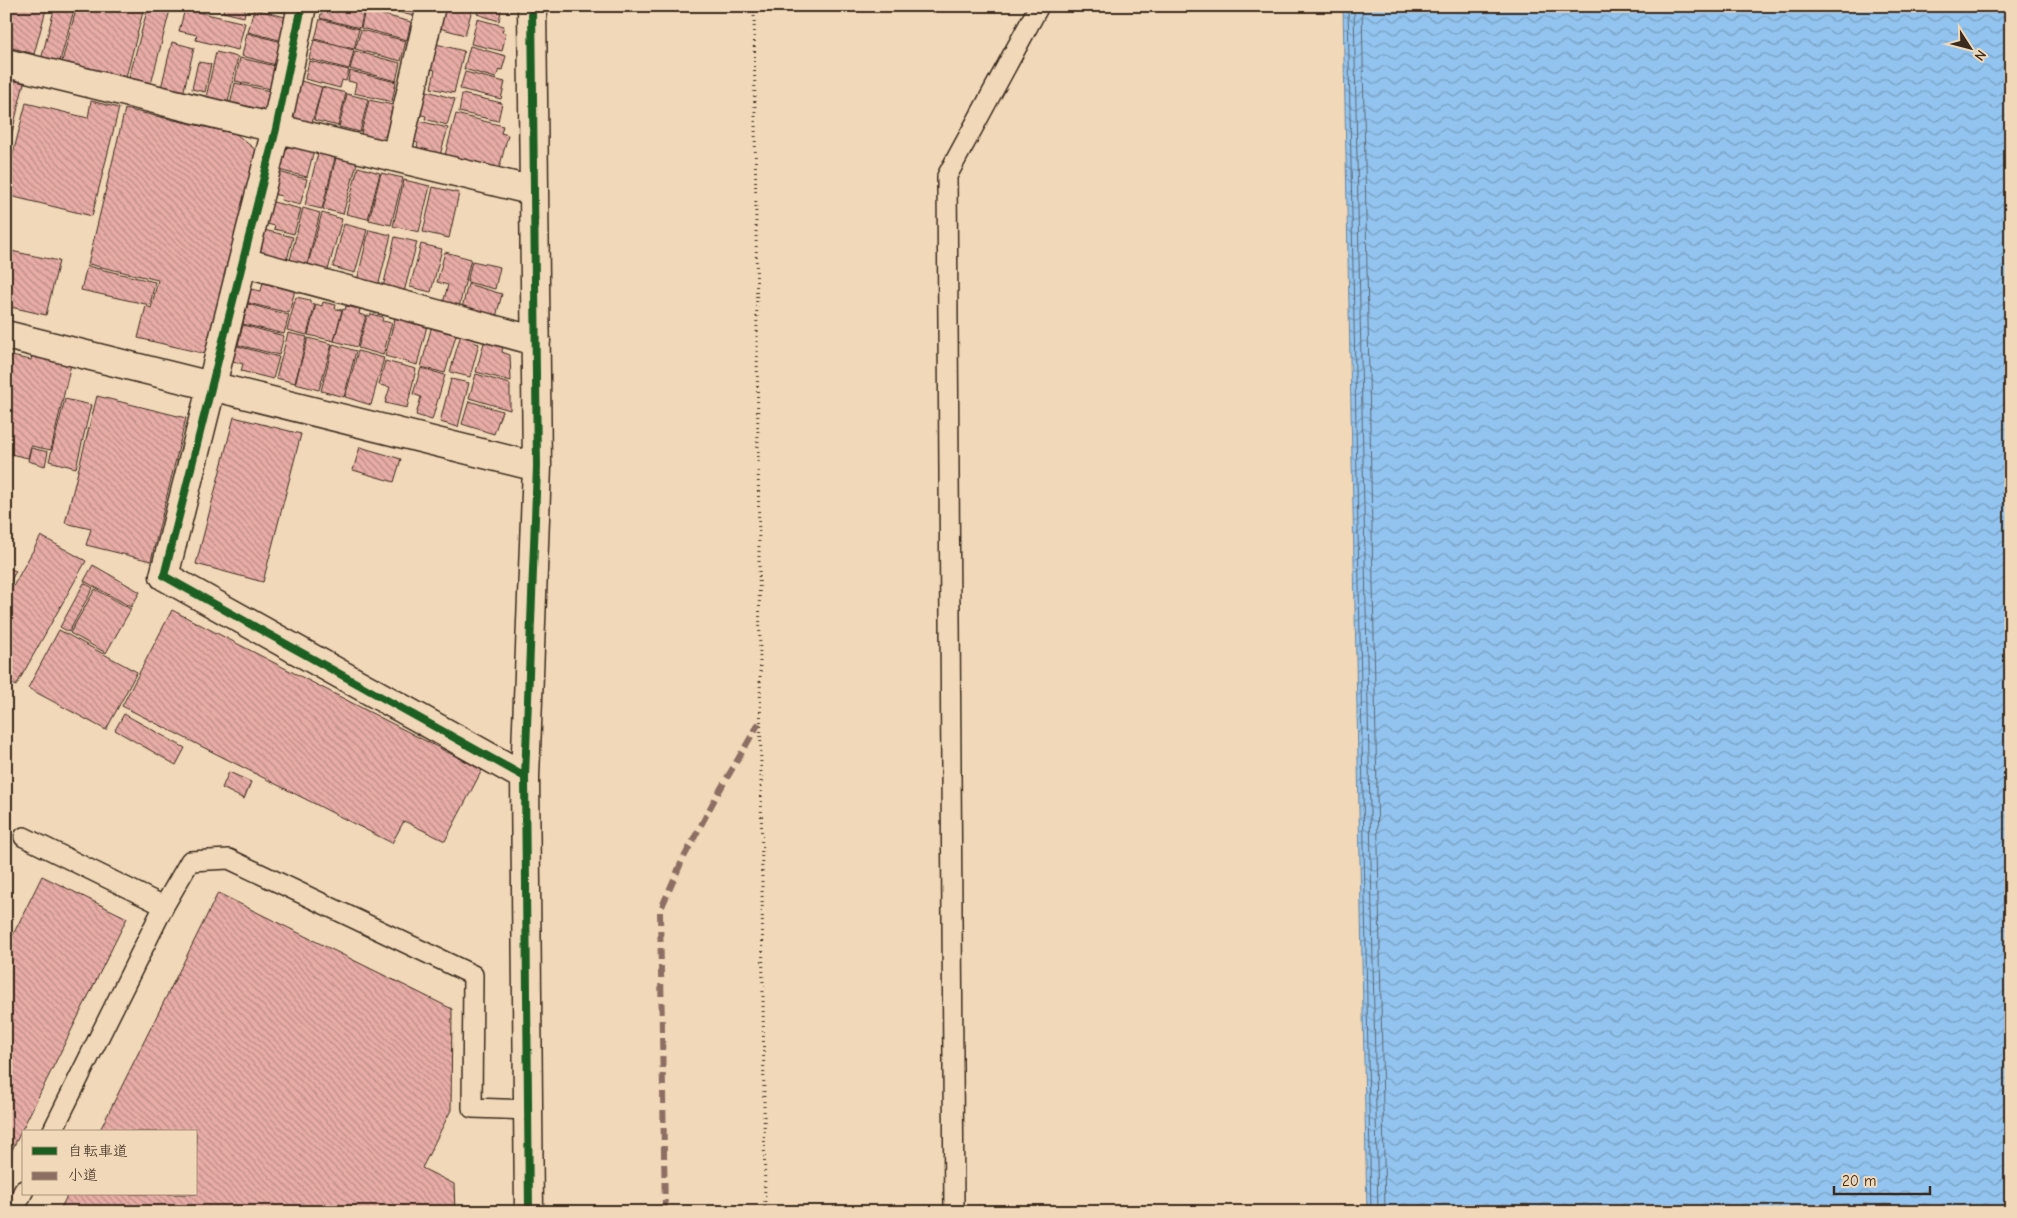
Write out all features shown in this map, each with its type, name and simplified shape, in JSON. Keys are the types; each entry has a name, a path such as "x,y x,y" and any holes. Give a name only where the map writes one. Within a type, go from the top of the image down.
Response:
{"street":[{"path":"302,6 276,128 164,576 525,777"},
{"path":"396,158 431,6"},
{"path":"529,1212 525,777 537,467 532,6"},
{"path":"6,63 534,191"},
{"path":"242,262 536,342"},
{"path":"6,335 537,467"}],"lane":[{"path":"954,1212 947,176 1039,6"},
{"path":"24,837 164,906"},
{"path":"53,1130 164,906 190,861 229,859 472,975 472,1108 528,1110"},
{"path":"13,1212 22,1194"}],"path":[{"path":"754,6 765,1212"}],"water":[{"path":"1343,6 2011,6 2011,1212 1367,1212"}],"building":[{"path":"6,6 47,6 34,54 6,46"},
{"path":"55,6 75,6 59,65 41,60"},
{"path":"77,6 142,6 144,8 125,81 61,65"},
{"path":"147,6 171,6 150,88 128,82"},
{"path":"224,6 246,6 244,17 223,12"},
{"path":"275,6 295,6 293,14 274,10"},
{"path":"323,6 350,6 364,10 360,28 320,18"},
{"path":"399,6 420,6 417,17 398,12"},
{"path":"442,6 473,6 465,35 436,27"},
{"path":"479,6 502,6 499,21 477,14"},
{"path":"185,9 245,23 238,50 196,40 197,35 179,31"},
{"path":"254,9 289,18 283,41 248,32"},
{"path":"365,10 411,22 407,40 361,28"},
{"path":"320,19 359,29 354,49 315,39"},
{"path":"477,19 504,26 502,32 506,33 502,51 471,44"},
{"path":"361,30 406,41 401,61 355,49"},
{"path":"247,33 286,43 276,65 242,56"},
{"path":"314,40 354,50 349,69 309,59"},
{"path":"172,42 194,48 183,94 161,88"},
{"path":"436,44 464,51 454,93 431,88 435,70 430,69"},
{"path":"470,46 506,56 502,70 499,69 496,78 464,69"},
{"path":"355,51 400,63 396,81 350,69"},
{"path":"216,52 238,57 227,107 205,102"},
{"path":"240,58 280,67 275,90 235,81"},
{"path":"309,61 349,70 346,81 342,80 340,88 305,79"},
{"path":"198,62 211,64 205,92 192,89"},
{"path":"350,71 396,82 392,102 354,93 356,83 348,81"},
{"path":"465,72 505,82 501,99 460,89"},
{"path":"6,79 24,83 6,157"},
{"path":"301,81 322,87 311,126 300,123 292,114"},
{"path":"235,83 274,92 270,110 261,108 260,112 229,109"},
{"path":"322,87 346,93 338,126 314,120"},
{"path":"424,90 455,99 447,125 425,119 426,116 418,114"},
{"path":"347,94 368,99 360,132 339,127"},
{"path":"462,94 502,103 498,121 459,112"},
{"path":"369,100 393,105 386,135 376,142 360,138"},
{"path":"91,101 119,108 92,216 6,195 6,181 26,103 88,118"},
{"path":"125,109 236,134 257,151 210,355 138,338 146,306 151,308 158,280 88,264"},
{"path":"456,114 503,126 501,133 508,135 499,169 445,155"},
{"path":"415,120 448,128 440,155 417,149 418,143 409,141"},
{"path":"295,145 314,150 307,177 278,170 283,149"},
{"path":"318,153 335,158 322,209 305,205"},
{"path":"336,158 357,163 343,214 323,209"},
{"path":"358,167 380,173 368,219 346,214"},
{"path":"278,172 307,179 300,205 281,200 282,196 272,194"},
{"path":"381,173 403,178 391,225 369,220"},
{"path":"404,180 430,186 419,232 393,226"},
{"path":"433,187 459,193 449,238 423,232"},
{"path":"269,201 301,209 294,234 274,229 275,226 263,223"},
{"path":"303,208 320,213 307,265 290,260"},
{"path":"322,213 342,219 328,270 308,264"},
{"path":"344,224 367,230 355,273 333,267"},
{"path":"264,230 293,237 286,264 264,259 258,251"},
{"path":"369,230 391,235 378,287 357,281"},
{"path":"395,237 417,242 404,292 383,287"},
{"path":"421,244 442,249 431,292 410,287"},
{"path":"6,250 59,261 46,315 6,306"},
{"path":"445,252 471,259 459,307 443,303 448,285 437,282"},
{"path":"472,261 500,267 495,289 467,282"},
{"path":"87,266 155,282 150,305 81,290"},
{"path":"263,282 295,290 289,313 248,303 251,289 261,291"},
{"path":"468,284 502,294 496,317 462,308"},
{"path":"296,297 310,300 310,303 315,304 307,335 287,330"},
{"path":"323,302 336,305 335,309 342,310 334,341 308,335 316,304 322,306"},
{"path":"248,304 289,315 284,334 243,324"},
{"path":"346,306 360,309 359,314 366,316 357,347 334,341 343,309 345,310"},
{"path":"371,314 383,317 382,321 392,323 383,355 358,348 367,316"},
{"path":"395,318 427,326 417,365 385,356"},
{"path":"243,325 284,336 279,355 238,345"},
{"path":"432,325 457,332 445,373 421,367"},
{"path":"288,333 307,337 295,383 276,378"},
{"path":"461,334 475,338 473,342 479,344 470,377 450,372"},
{"path":"308,338 332,344 319,390 295,384"},
{"path":"485,339 503,344 502,352 510,355 511,381 476,372"},
{"path":"333,344 356,351 344,397 321,391"},
{"path":"237,346 279,357 273,379 241,371 243,364 233,361"},
{"path":"358,351 384,358 371,405 345,397"},
{"path":"6,355 31,360 32,355 71,364 51,450 31,446 28,458 6,453"},
{"path":"385,361 416,369 407,408 385,403 390,387 379,385"},
{"path":"421,368 445,375 432,420 416,415 421,397 413,394"},
{"path":"476,374 510,384 510,410 469,398"},
{"path":"451,379 469,383 458,427 440,422"},
{"path":"97,396 186,418 151,561 86,545 91,529 65,523"},
{"path":"65,399 91,405 76,468 49,461"},
{"path":"469,401 502,411 494,434 462,424"},
{"path":"234,417 301,434 263,582 196,564"},
{"path":"360,447 401,459 394,482 353,470"},
{"path":"31,448 48,452 45,466 28,461"},
{"path":"41,536 86,561 16,686 6,680 6,599"},
{"path":"93,565 140,592 131,607 84,581"},
{"path":"6,567 16,571 6,589"},
{"path":"84,583 93,588 69,632 60,627"},
{"path":"95,589 131,609 106,653 70,633"},
{"path":"172,610 482,770 445,841 404,821 392,843 122,706"},
{"path":"59,630 137,672 106,730 28,688"},
{"path":"124,714 185,748 176,765 115,730"},
{"path":"229,772 251,782 244,799 222,788"},
{"path":"42,876 127,918 6,1162 6,949"},
{"path":"218,893 452,1009 451,1110 422,1168 454,1184 455,1212 59,1212 67,1196 198,1196 198,1130 100,1130"}],"marked path":[{"path":"665,1212 660,911 682,861 717,795 759,723"}],"cycle path":[{"path":"302,6 276,129 164,576 525,777"},
{"path":"529,1212 525,777 537,467 532,6"}]}
